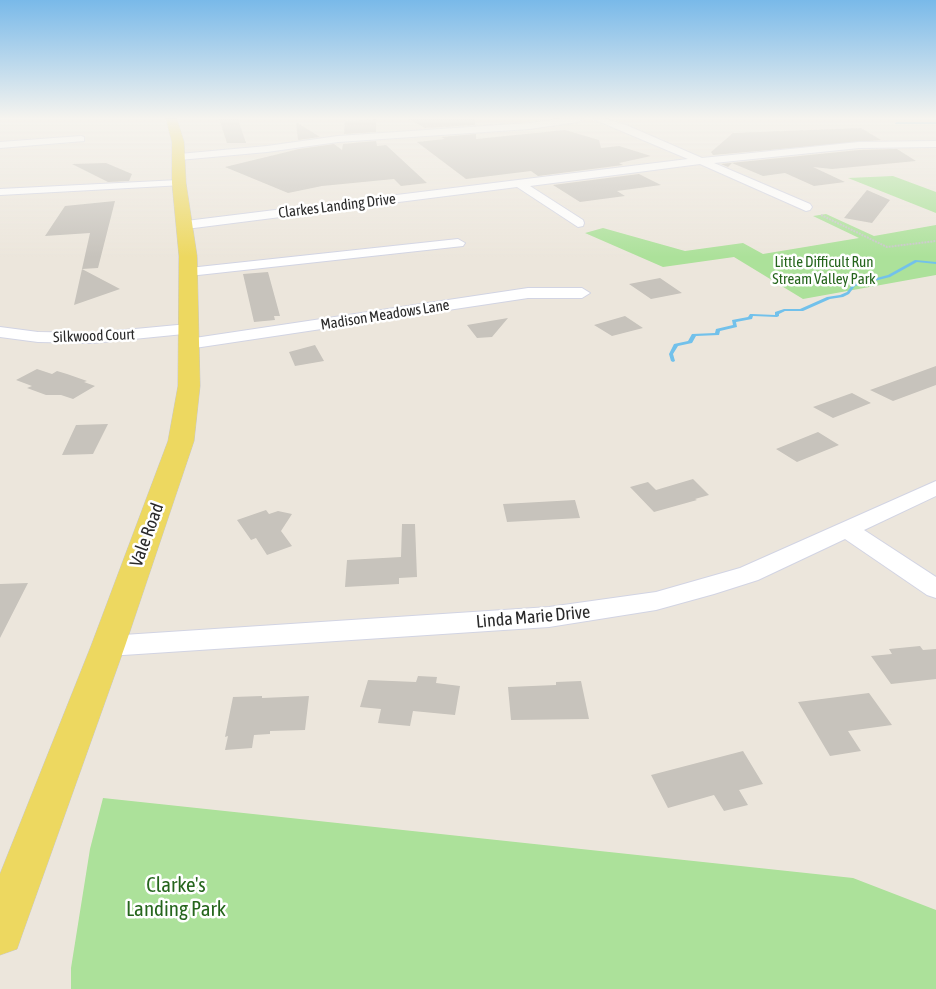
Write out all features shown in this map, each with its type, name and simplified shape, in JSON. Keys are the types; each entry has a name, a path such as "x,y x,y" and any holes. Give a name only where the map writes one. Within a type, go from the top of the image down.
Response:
{"main road":[{"name":"Vale Road","path":"0,932 108,646 181,441 189,386 189,272 186,225 178,165"}],"street":[{"path":"0,192 179,170 199,165"},
{"name":"Clarkes Landing Drive","path":"186,225 668,165"},
{"path":"710,165 806,207"},
{"path":"520,184 578,223"},
{"path":"189,272 458,243"},
{"name":"Madison Meadows Lane","path":"188,336 528,293 582,293"},
{"name":"Silkwood Court","path":"0,332 38,337 188,336"},
{"name":"Linda Marie Drive","path":"108,646 549,617 656,601 714,586 749,574 936,488"},
{"path":"847,530 936,589"}],"path":[{"path":"821,215 887,247 936,241"}],"green space":[{"path":"893,176 936,192 936,213 848,178"},
{"name":"Little Difficult Run Stream Valley Park","path":"826,214 874,236 936,225 936,275 803,299 734,257 663,267 585,233 603,228 685,251 743,243 763,254 859,238 813,216"},
{"name":"Clarke's Landing Park","path":"103,798 853,878 936,910 936,989 71,989 71,968 90,849"}],"building":[{"path":"74,165 111,165 132,174 129,181 108,182"},
{"path":"233,165 408,165 427,183 401,186 394,179 322,186 288,193 225,167"},
{"path":"448,165 622,165 538,176 531,171 466,179"},
{"path":"737,165 872,165 832,169 813,167 845,182 814,186 785,173 763,176"},
{"path":"639,174 661,185 617,191 625,196 580,202 553,185"},
{"path":"867,190 890,200 872,223 844,218"},
{"path":"115,201 98,268 82,269 90,233 45,236 65,206"},
{"path":"82,269 120,289 74,305"},
{"path":"268,272 280,316 274,316 275,320 254,322 243,274"},
{"path":"660,278 682,293 651,299 629,284"},
{"path":"625,316 643,328 612,336 594,325"},
{"path":"508,318 492,337 477,338 467,325"},
{"path":"315,345 324,361 295,366 289,352"},
{"path":"936,366 936,385 893,401 870,390"},
{"path":"37,369 52,374 57,371 87,381 84,382 95,386 73,399 61,395 46,395 27,388 32,386 16,380"},
{"path":"852,393 871,403 833,418 813,407"},
{"path":"108,424 93,454 62,455 76,425"},
{"path":"818,432 839,445 797,462 776,449"},
{"path":"693,479 709,495 654,512 630,487 648,482 656,490"},
{"path":"575,500 580,518 507,522 503,504"},
{"path":"266,510 269,514 278,511 292,514 281,531 292,546 267,555 256,538 251,540 237,520"},
{"path":"402,524 415,524 417,577 399,578 399,584 345,587 347,560 401,557"},
{"path":"28,583 0,638 0,584"},
{"path":"920,646 923,650 936,649 936,679 891,684 871,656 892,654 889,649"},
{"path":"418,676 437,677 436,683 460,686 455,715 413,711 410,726 378,723 381,709 360,707 368,680 416,682"},
{"path":"581,681 589,719 511,720 508,687 556,685 556,682"},
{"path":"869,693 892,725 848,731 861,751 830,756 798,702"},
{"path":"262,696 262,698 309,696 305,730 270,731 270,734 254,735 252,748 225,750 228,736 225,737 233,697"},
{"path":"743,751 763,784 739,790 748,805 724,811 714,795 668,808 651,775"}],"waterway":[{"path":"673,361 671,354 676,345 690,342 694,335 717,334 718,330 735,326 734,321 750,318 752,315 777,316 777,313 784,310 801,310 829,298 848,293 854,285 889,276 916,261 936,263"}]}
